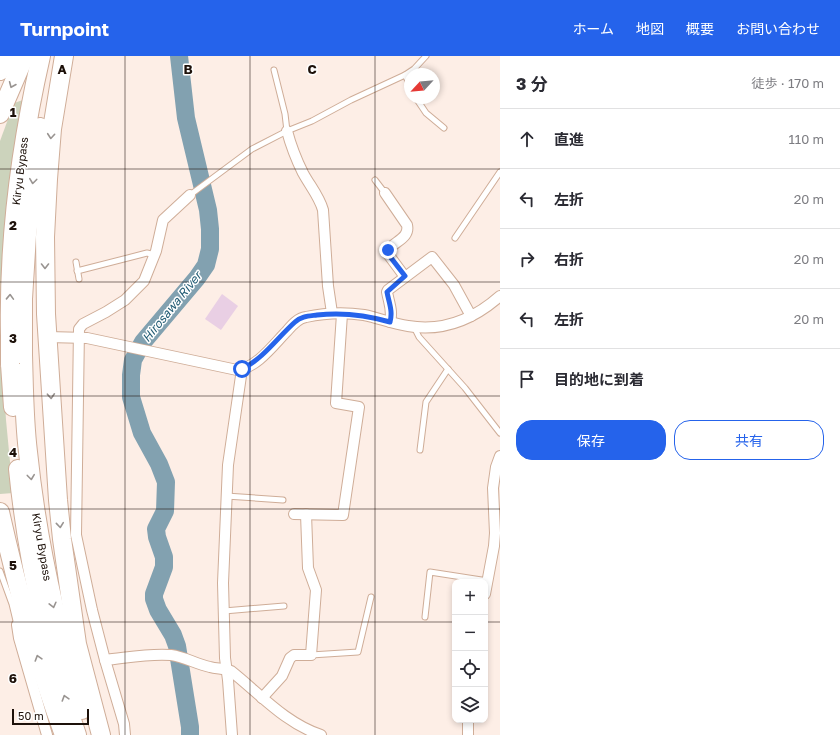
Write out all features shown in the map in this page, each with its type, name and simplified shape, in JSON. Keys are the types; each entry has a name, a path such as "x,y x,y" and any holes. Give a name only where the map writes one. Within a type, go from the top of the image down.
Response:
{"highway":[{"path":"0,114 25,56"},
{"name":"Kiryu Bypass","path":"38,99 41,56"},
{"name":"Kiryu Bypass","path":"54,56 38,99 21,160 13,234 10,309 16,332 11,359 16,456 26,534 47,636 77,735"},
{"path":"64,56 52,129 46,209 45,291 56,478 62,539 77,644 101,735"},
{"path":"11,359 24,341 34,338 48,337"},
{"name":"Kiryu Bypass","path":"11,359 28,450 37,518 52,600 70,671 90,735"},
{"path":"0,512 15,577 22,624 40,665 64,735"}],"street":[{"path":"287,131 292,147 304,174 321,203 323,210 328,286 337,314 336,403 359,407 343,514 294,514"},
{"path":"125,735 124,724 92,610 76,534 79,329 81,326 118,305 144,281 155,255 163,220 193,193"},
{"path":"385,193 407,225 407,234 388,250 388,254 405,276"},
{"path":"390,322 392,308 387,292 405,276 432,257 454,285 471,316"},
{"path":"48,337 80,337 233,369 242,369 261,357 299,319 305,317 337,314 362,315 414,327 447,326 461,321 487,307 500,296"},
{"path":"232,735 226,669 223,583 228,465 242,369"},
{"path":"488,580 495,533 493,488 496,467 500,456"},
{"path":"262,698 282,676 290,658 294,655 311,655 316,590 308,568 306,514"},
{"path":"22,624 19,638 47,735"},
{"path":"105,660 148,655 171,655 210,667 226,669 231,671 262,698 296,724 321,735"},
{"path":"468,723 468,735"}],"lane":[{"path":"415,68 426,56"},
{"path":"274,70 285,114 287,131"},
{"path":"193,193 241,156 287,131 312,121 351,100 404,75"},
{"path":"420,104 426,113 444,128"},
{"path":"454,238 500,172"},
{"path":"375,180 385,193"},
{"path":"78,271 147,253 155,255"},
{"path":"76,262 79,279"},
{"path":"414,327 419,337 448,369 500,433"},
{"path":"420,450 426,402 448,369"},
{"path":"226,496 283,500"},
{"path":"0,571 12,604 22,624"},
{"path":"425,617 430,572 481,579"},
{"path":"311,655 358,652 371,597"},
{"path":"224,611 284,606"}],"green space":[{"path":"26,99 2,343 0,343 0,141 14,103"},
{"path":"3,366 6,420 13,493 0,494 0,367"}],"building":[{"path":"222,294 238,306 221,330 205,319"}],"waterway":[{"name":"Hirosawa River","path":"179,56 186,118 208,210 210,249 206,265 197,278 143,342 133,360 131,397 142,433 159,464 166,482 165,511 156,529 157,537 164,557 164,567 154,594 154,599 158,610 173,635 177,646 190,735"}],"route":[{"path":"242,369 254,363 295,322 305,317 332,314 362,315 390,322 392,308 387,292 405,276 388,254 388,250"}]}
